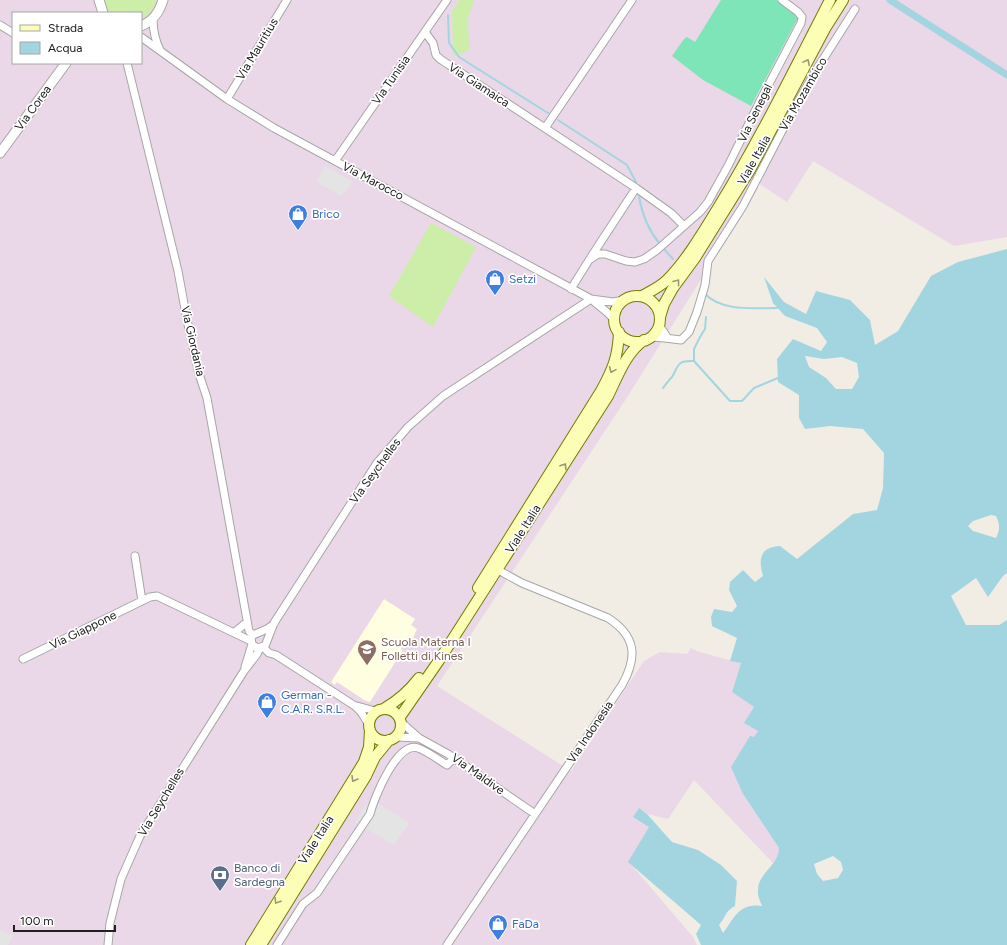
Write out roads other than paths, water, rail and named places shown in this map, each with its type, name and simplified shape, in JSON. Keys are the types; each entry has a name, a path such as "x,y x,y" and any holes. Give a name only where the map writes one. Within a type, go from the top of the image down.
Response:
{"main road":[{"name":"Viale Italia","path":"642,296 667,280 700,237 745,164 830,0"},
{"name":"Viale Italia","path":"660,321 664,304 673,288 695,258 751,168 819,40 843,0"},
{"path":"636,296 642,296 655,304 660,321 656,332 647,339 637,341 630,340 619,332 615,321 617,310 624,300 636,296"},
{"name":"Viale Italia","path":"380,710 400,698 411,688 435,656 601,391 615,363 619,332"},
{"name":"Viale Italia","path":"400,719 498,570 608,396 624,362 630,354 647,339"},
{"path":"380,710 393,710 400,719 401,729 392,739 384,741 377,739 374,737 369,728 370,717 380,710"},
{"name":"Viale Italia","path":"251,945 364,762 369,747 369,728"},
{"name":"Viale Italia","path":"261,945 366,776 375,757 392,739"}],"street":[{"path":"142,25 153,19 159,11 163,0"},
{"name":"Via Mauritius","path":"227,99 287,0"},
{"name":"Via Tunisia","path":"335,161 447,0"},
{"path":"632,0 545,128 636,188 671,213 684,226"},
{"name":"Via Senegal","path":"589,260 598,254 605,254 626,261 635,262 644,259 662,246 700,212 714,192 732,160 760,101 801,23 802,17 782,0"},
{"path":"95,12 99,1"},
{"path":"99,1 103,12"},
{"name":"Via Mozambico","path":"647,339 667,337 681,340 689,332 703,292 708,261 743,206 785,125 815,72 855,9"},
{"name":"Via Marocco","path":"153,19 153,32 155,40 162,52"},
{"path":"0,25 12,32"},
{"name":"Via Giamaica","path":"425,32 433,42 436,55 440,59 545,128"},
{"name":"Via Marocco","path":"142,38 227,99 274,128 591,299 615,321"},
{"name":"Via Corea","path":"0,153 64,64"},
{"name":"Via Giordania","path":"127,64 178,271 187,320 207,398 249,631 255,637 265,634 264,644"},
{"path":"571,289 636,188"},
{"name":"Via Marocco","path":"591,299 613,302 624,300"},
{"name":"Via Seychelles","path":"108,945 110,923 121,879 140,836 244,671 264,644 274,623 377,463 408,427 443,396 591,299"},
{"path":"660,321 667,337"},
{"path":"135,556 142,601"},
{"name":"Via Indonesia","path":"447,945 628,674 632,660 631,645 624,630 608,618 522,583 498,570"},
{"name":"Via Giappone","path":"23,659 150,597 157,596 235,632 255,637 255,647 264,644"},
{"path":"235,632 247,622"},
{"name":"Via Seychelles","path":"244,671 255,637 274,623"},
{"path":"264,644 269,652 355,706 361,712 369,728"},
{"path":"355,706 380,710"},
{"name":"Via Maldive","path":"400,719 419,738 454,758 535,814"},
{"name":"Via Maldive","path":"392,739 419,738"},
{"path":"277,945 303,904 321,888 370,814 373,801 387,774 394,762 406,748 417,747 447,765 454,758"}],"water":[{"path":"1007,249 1007,573 1003,576 988,597 976,578 951,596 966,625 999,625 1007,620 1007,945 701,945 696,934 701,925 628,862 649,827 633,817 639,808 647,814 672,842 698,850 721,865 737,881 735,906 727,912 719,925 723,933 738,912 742,909 753,906 762,906 758,894 759,884 776,859 779,848 743,794 731,767 750,736 754,737 758,731 744,723 754,707 732,692 741,663 730,661 737,638 712,626 711,617 714,609 732,612 737,606 729,590 730,582 743,570 755,582 763,576 761,570 761,559 765,551 773,547 780,546 797,559 853,514 877,510 883,488 884,453 863,429 830,426 805,429 799,418 799,395 778,382 777,359 793,339 821,351 827,342 817,328 785,316 773,303 764,277 784,302 806,314 816,291 850,300 870,320 875,345 898,331 931,276 958,262","holes":["805,356 824,359 842,357 857,363 859,377 852,389 836,389 826,378 809,367","991,515 996,516 999,527 996,538 973,531 968,526 973,521","833,856 841,862 843,870 838,878 823,881 817,874 814,864"]}],"waterway":[{"path":"890,0 1007,75"},
{"path":"448,15 449,43 459,57 548,113"},
{"path":"558,120 627,165 636,182"},
{"path":"639,197 646,222 652,234 660,244"},
{"path":"663,248 673,259"},
{"path":"704,293 711,299 720,303 738,308 777,308"},
{"path":"706,317 705,329 694,349 694,361 730,401 742,401 754,388 778,378"},
{"path":"663,388 681,362 694,361"}],"place":[{"name":"Brico","path":"298,231"},
{"name":"Setzi","path":"495,296"},
{"name":"Scuola Materna I Folletti di Kines","path":"367,666"},
{"name":"German - C.A.R. S.R.L.","path":"267,719"},
{"name":"Banco di Sardegna","path":"220,892"},
{"name":"FaDa","path":"498,941"}]}
